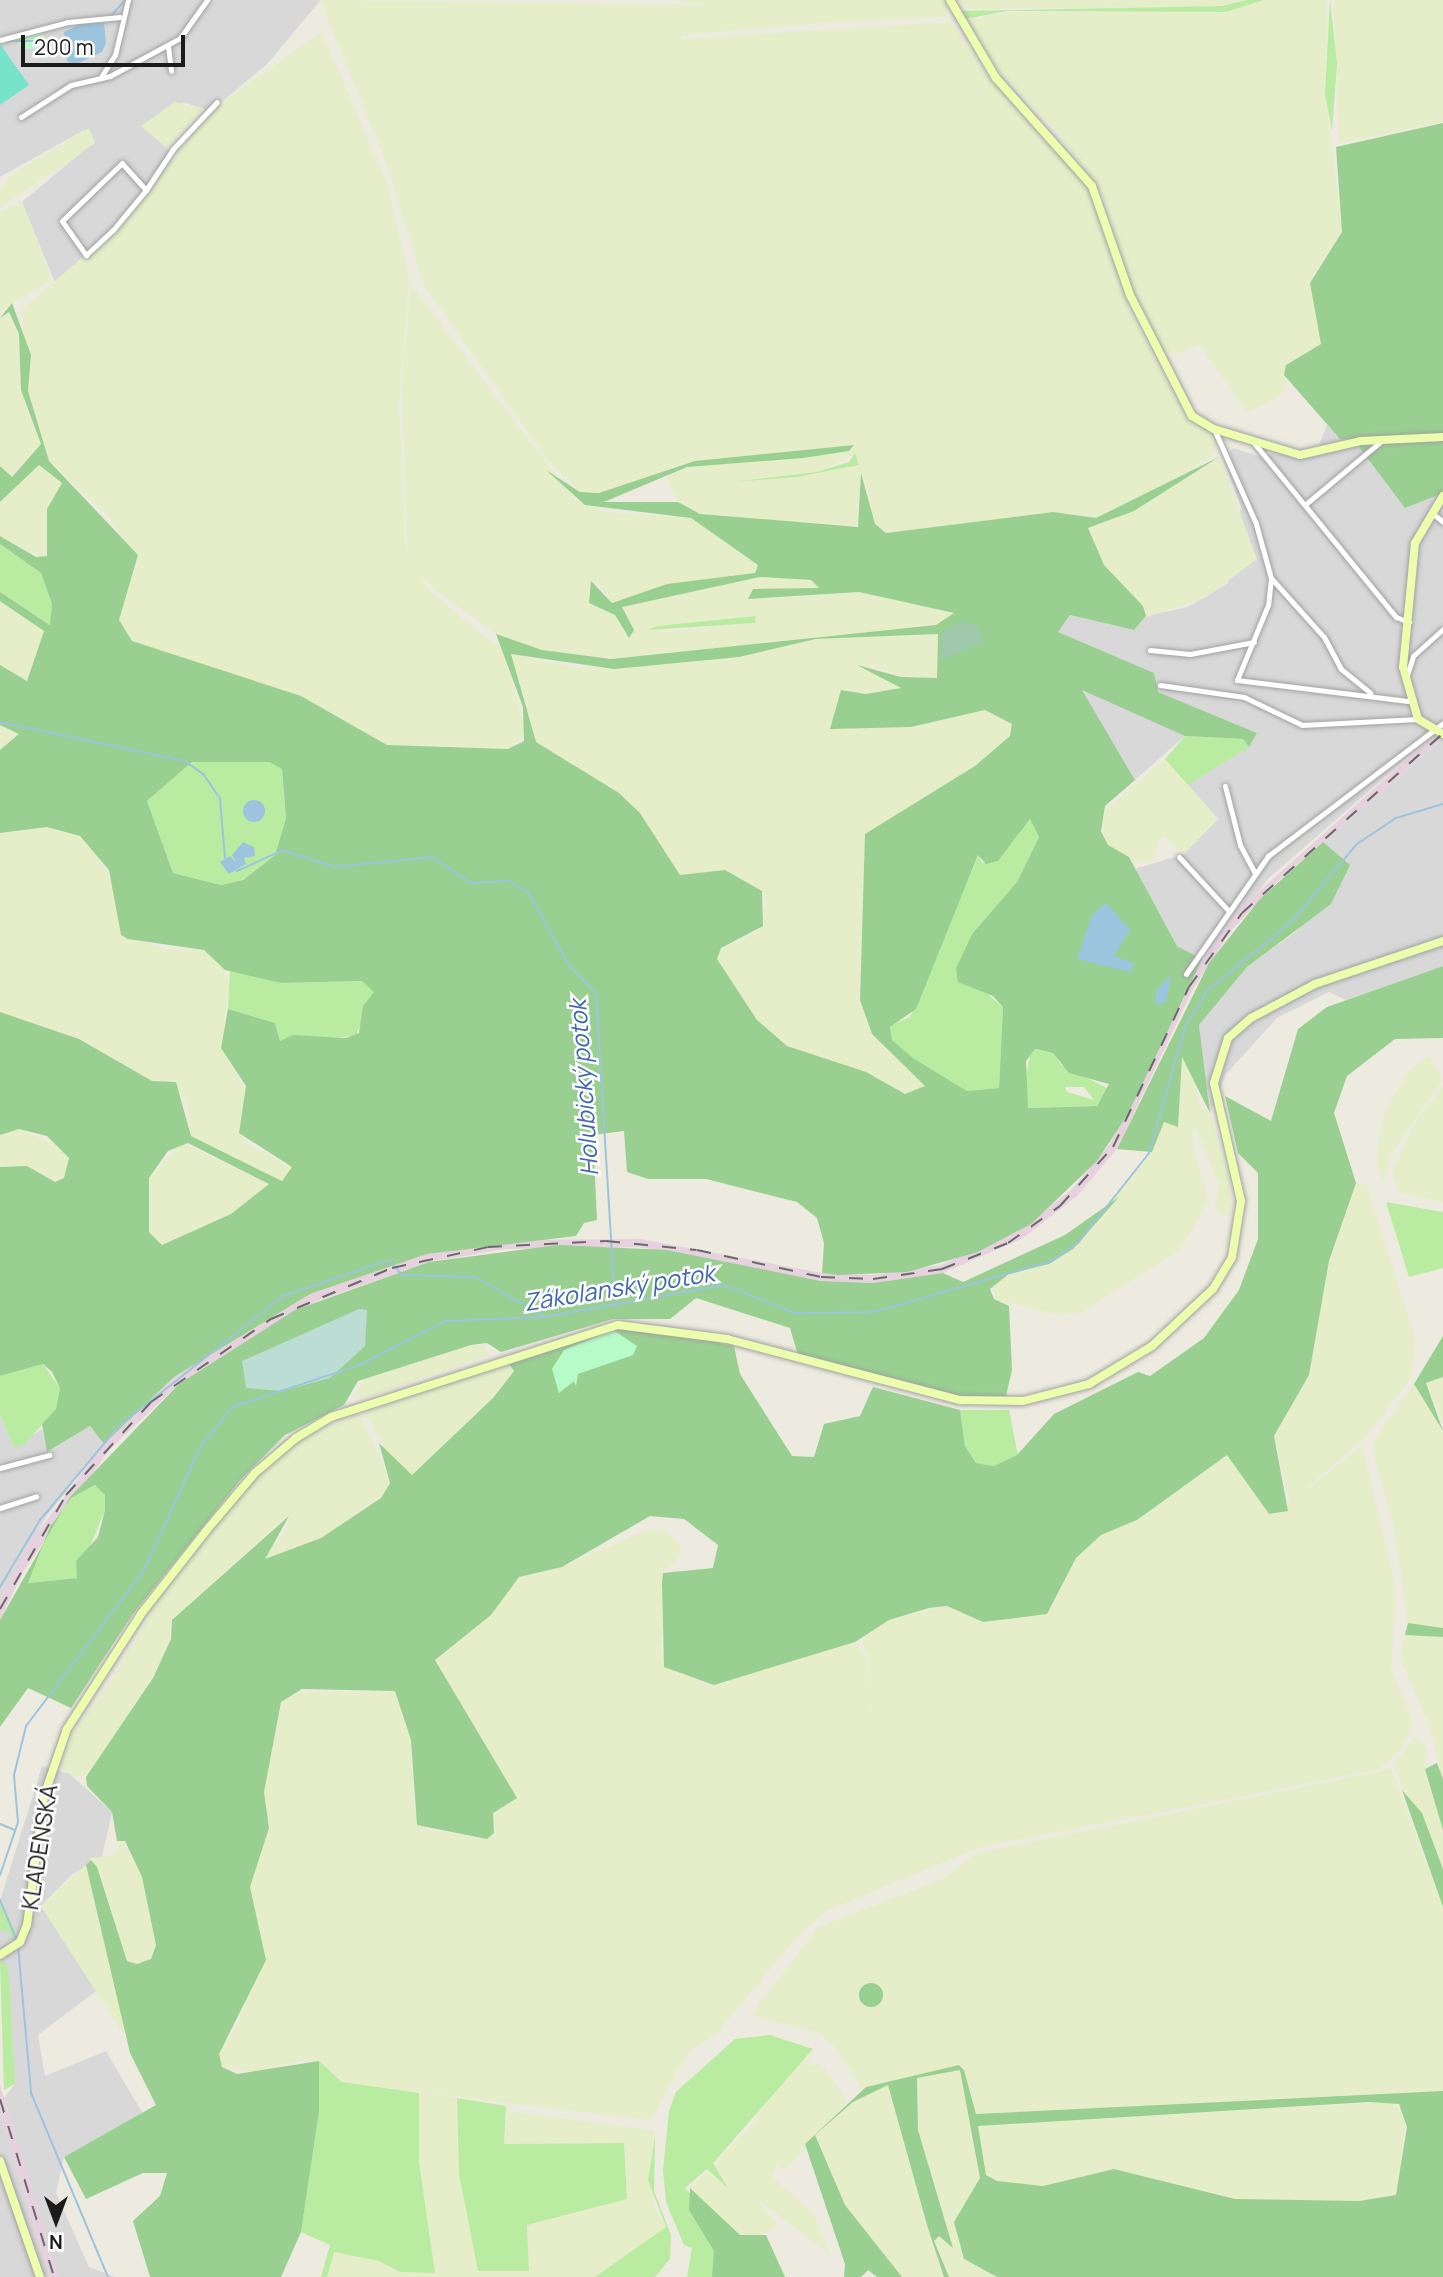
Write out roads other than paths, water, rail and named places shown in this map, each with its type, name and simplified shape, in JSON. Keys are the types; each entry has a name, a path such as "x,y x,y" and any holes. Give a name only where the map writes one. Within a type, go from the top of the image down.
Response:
{"main road":[{"path":"950,0 996,78 1092,186 1130,295 1192,416 1214,429 1300,455 1383,440 1443,438"},
{"path":"1439,732 1418,719 1408,701 1405,681 1415,543 1431,512 1443,496"},
{"name":"KLADENSKÁ","path":"0,1955 13,1947 23,1936 52,1769 94,1684 206,1531 274,1455 331,1417 618,1325 727,1339 900,1388 978,1402 1050,1396 1124,1366 1213,1289 1235,1249 1240,1192 1214,1083 1227,1038 1305,989 1443,941"},
{"path":"0,2161 40,2277"},
{"path":"0,2196 12,2193"}],"street":[{"path":"101,77 115,55 120,17 128,0"},
{"path":"21,117 71,85 101,77 168,46 207,0"},
{"path":"0,40 120,17"},
{"path":"168,46 171,71"},
{"path":"146,190 121,163 62,220 86,255 146,190 173,149 217,102"},
{"path":"1214,429 1256,524 1271,578 1324,638 1341,669 1371,693"},
{"path":"1252,440 1307,503 1396,617 1409,622"},
{"path":"1307,503 1383,440"},
{"path":"1431,512 1443,522"},
{"path":"1271,578 1254,642 1237,680 1371,693 1408,701"},
{"path":"1405,681 1413,656 1443,629"},
{"path":"1150,650 1190,654 1254,642"},
{"path":"1160,685 1244,697 1302,725 1418,719"},
{"path":"1186,974 1254,871 1308,822 1339,805 1439,732 1443,723"},
{"path":"1225,786 1240,845 1254,871"},
{"path":"1180,857 1227,909"},
{"path":"0,1468 49,1455"},
{"path":"1,1508 36,1496"}],"waterway":[{"name":"Holubický potok","path":"112,15 125,0"},
{"name":"Holubický potok","path":"4,41 64,41"},
{"name":"Holubický potok","path":"0,722 185,761 204,775 220,799 225,859"},
{"name":"Zákolanský potok","path":"0,1875 18,1822 14,1775 26,1726 143,1572 201,1446 232,1407 360,1365 445,1321 545,1317 724,1285 795,1313 874,1312 1052,1261 1078,1243 1149,1153 1186,1025 1207,991 1291,922 1357,844 1396,818 1443,804"},
{"name":"Holubický potok","path":"237,871 283,850 334,867 432,857 471,883 509,881 528,892 570,967 596,993 615,1306"},
{"path":"0,1587 40,1520 119,1426 283,1296 389,1260 402,1275 475,1277 544,1316"},
{"path":"0,1824 15,1830"},
{"name":"Zákolanský potok","path":"0,1900 17,1941"},
{"name":"Zákolanský potok","path":"18,1946 31,2093 108,2277"}],"railway":[{"path":"0,1609 66,1495 151,1402 271,1319 392,1268 488,1247 606,1241 697,1250 821,1277 873,1279 942,1269 1008,1243 1060,1206 1113,1147 1189,987 1242,913 1443,733"},
{"path":"0,2099 54,2277"}]}
